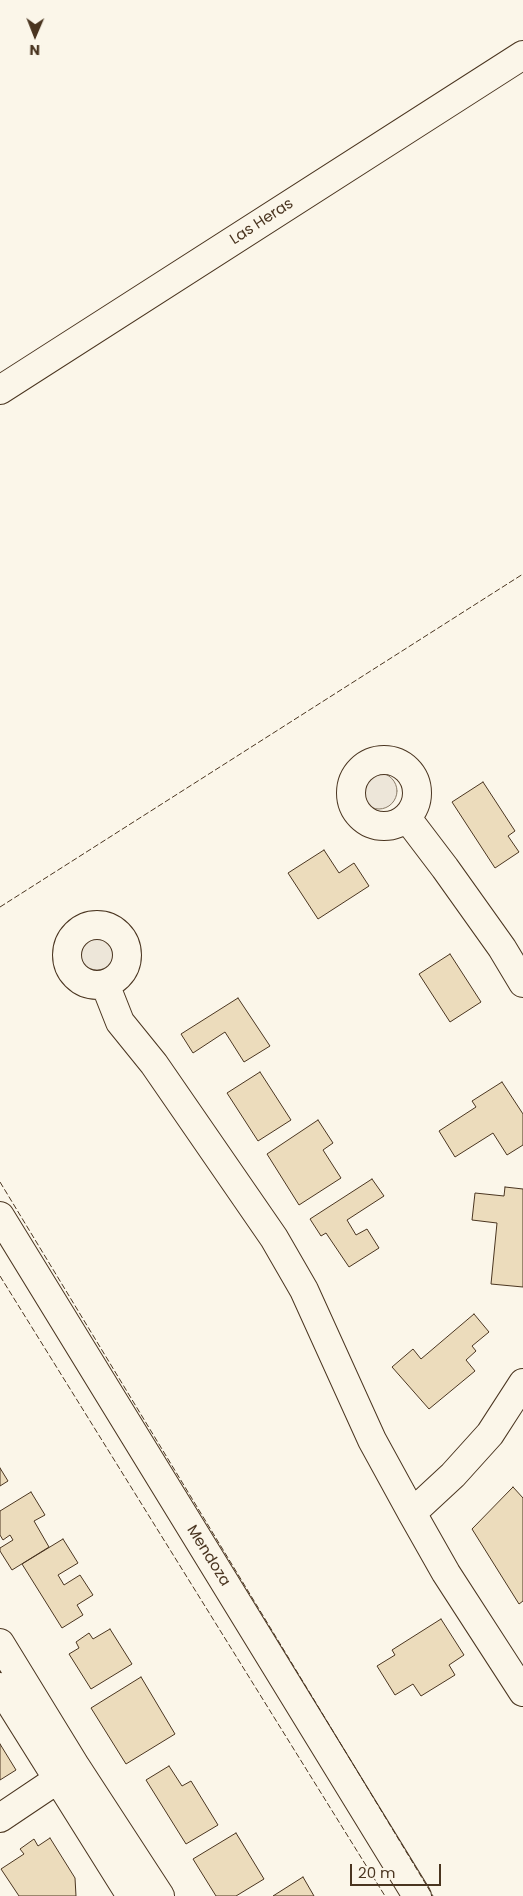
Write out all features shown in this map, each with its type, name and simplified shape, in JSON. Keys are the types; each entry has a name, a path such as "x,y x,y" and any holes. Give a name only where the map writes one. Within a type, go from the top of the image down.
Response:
{"street":[{"name":"Las Heras","path":"0,390 523,55"},
{"path":"407,818 502,948 523,983"},
{"path":"104,984 120,1022 154,1064 274,1238 304,1290 372,1440 412,1513 446,1573 523,1692"},
{"name":"Mendoza","path":"0,1216 417,1896"},
{"path":"412,1513 453,1475 490,1434 523,1383"},
{"path":"0,1643 131,1896"},
{"path":"0,1686 160,1896"},
{"path":"0,1818 67,1773"}],"shaded area":[{"path":"379,773 386,774 392,778 396,784 396,798 392,804 386,808 379,809 372,808 366,804 362,798 361,791 362,784 366,778 372,774"},
{"path":"97,934 104,935 110,939 114,945 114,959 110,965 104,969 97,970 90,969 84,965 80,959 79,952 80,945 84,939 90,935"}],"building":[{"path":"483,782 515,831 508,836 519,852 495,868 452,802"},
{"path":"324,850 339,873 354,863 369,886 318,919 288,873"},
{"path":"450,954 481,1002 450,1022 419,974"},
{"path":"238,998 270,1046 244,1062 225,1032 193,1053 181,1034"},
{"path":"260,1072 291,1120 258,1141 227,1093"},
{"path":"502,1082 523,1114 523,1145 507,1155 493,1133 455,1157 439,1131 476,1107 472,1101"},
{"path":"318,1120 333,1143 323,1150 341,1178 299,1205 267,1154"},
{"path":"372,1179 384,1196 347,1220 356,1235 367,1229 379,1248 349,1267 326,1233 321,1236 310,1219"},
{"path":"505,1187 523,1189 523,1287 491,1284 497,1223 472,1220 475,1193 504,1196"},
{"path":"474,1314 489,1332 472,1346 476,1351 466,1360 475,1371 429,1409 392,1367 413,1349 421,1359"},
{"path":"0,1468 8,1481 0,1486"},
{"path":"513,1487 523,1498 523,1601 519,1604 472,1529"},
{"path":"31,1492 45,1515 34,1521 49,1547 12,1570 0,1551 0,1548 13,1540 10,1535 3,1540 0,1535 0,1511"},
{"path":"63,1539 78,1563 58,1575 64,1585 80,1575 93,1595 77,1605 83,1615 62,1628 22,1564"},
{"path":"441,1619 464,1655 449,1665 455,1675 421,1696 413,1684 395,1695 377,1666 395,1655 392,1650"},
{"path":"110,1629 132,1664 91,1689 69,1654 79,1648 76,1642 89,1633 93,1639"},
{"path":"141,1677 175,1734 126,1764 91,1708"},
{"path":"0,1744 16,1770 0,1780"},
{"path":"169,1766 182,1786 191,1781 218,1825 186,1844 146,1780"},
{"path":"236,1833 264,1879 236,1896 216,1896 193,1859"},
{"path":"50,1838 75,1878 76,1896 19,1896 1,1869 24,1854 20,1849 34,1839 38,1846"},
{"path":"303,1877 314,1896 273,1896"}],"fence":[{"path":"0,907 523,574"},
{"path":"0,1182 433,1896"},
{"path":"0,1276 385,1896"}]}
